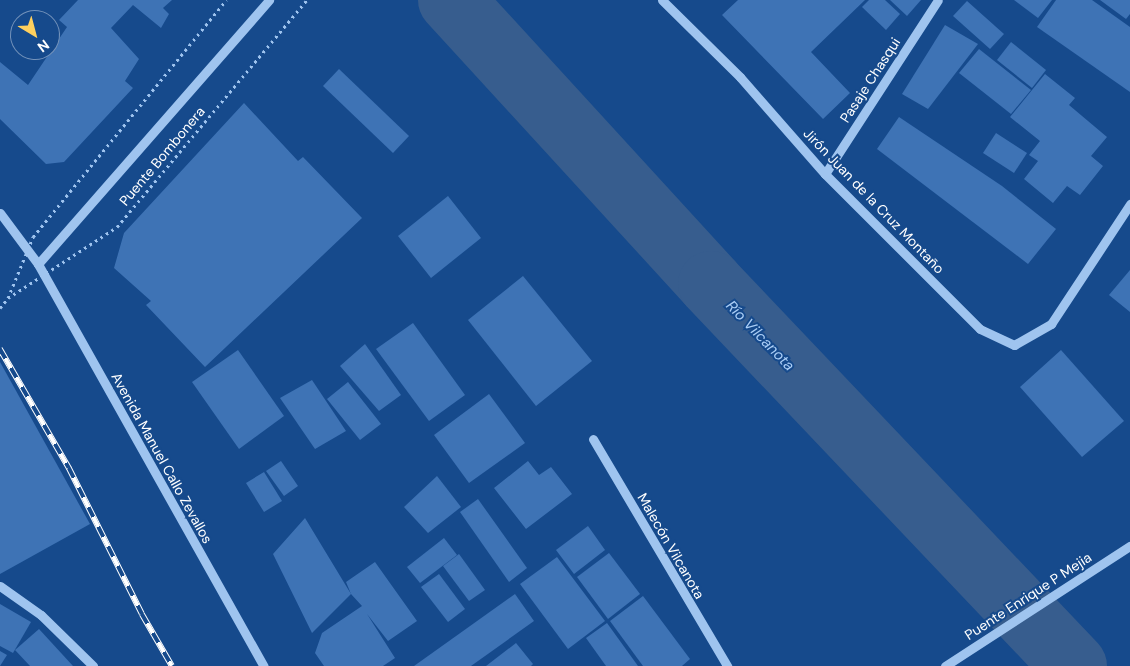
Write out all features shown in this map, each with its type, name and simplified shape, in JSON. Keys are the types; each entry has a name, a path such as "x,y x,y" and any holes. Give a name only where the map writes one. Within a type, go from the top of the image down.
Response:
{"street":[{"path":"38,264 269,0"},
{"name":"Jirón Juan de la Cruz Montaño","path":"662,0 740,77 825,174 980,329 1014,345 1050,324 1130,204"},
{"name":"Pasaje Chasqui","path":"825,174 938,0"},
{"name":"Avenida Manuel Callo Zevallos","path":"0,213 38,264 264,666"},
{"name":"Malecón Vilcanota","path":"593,439 727,666"},
{"name":"Puente Enrique P Mejia","path":"945,666 1128,548"},
{"path":"0,586 41,615 93,666"}],"path":[{"name":"Puente Bombonera","path":"0,308 8,298 33,237 226,0"},
{"name":"Puente Bombonera","path":"8,298 117,227 307,0"}],"building":[{"path":"78,0 172,0 163,8 169,14 161,28 133,5 111,28 139,59 125,81 133,88 64,162 46,164 0,119 0,62 28,85 45,60 60,60 60,37 67,27 60,19"},
{"path":"738,0 865,0 811,52 850,93 823,119 722,15"},
{"path":"869,0 885,0 900,14 886,30 862,7"},
{"path":"890,0 921,0 907,16"},
{"path":"1014,0 1052,0 1038,18"},
{"path":"1056,0 1092,0 1130,27 1130,92 1037,27"},
{"path":"1100,0 1130,0 1130,14 1126,19"},
{"path":"967,1 1004,34 990,49 953,16"},
{"path":"945,25 978,44 928,109 902,94"},
{"path":"1011,42 1046,70 1032,88 997,60"},
{"path":"979,49 1031,90 1011,114 959,73"},
{"path":"339,69 409,136 393,153 323,86"},
{"path":"1045,74 1075,98 1069,105 1107,137 1091,156 1103,166 1080,195 1067,186 1053,203 1024,179 1038,161 1029,155 1040,141 1010,117"},
{"path":"244,103 298,161 303,157 362,218 205,367 146,305 151,301 114,268 124,233"},
{"path":"899,117 1002,186 1056,229 1028,264 877,149"},
{"path":"996,133 1027,153 1014,173 983,153"},
{"path":"448,196 481,238 431,278 398,236"},
{"path":"1130,270 1130,312 1109,295"},
{"path":"523,276 592,361 536,406 468,320"},
{"path":"413,323 465,395 429,421 376,349"},
{"path":"365,344 401,395 379,411 340,366"},
{"path":"238,350 284,416 239,449 192,382"},
{"path":"1061,350 1124,421 1082,457 1020,387"},
{"path":"0,362 90,524 0,574"},
{"path":"312,380 346,431 315,449 280,398"},
{"path":"348,382 381,424 360,440 327,399"},
{"path":"489,394 525,443 469,483 434,435"},
{"path":"281,461 298,486 284,496 266,471"},
{"path":"528,461 539,475 551,467 572,494 526,529 494,488"},
{"path":"264,472 282,501 264,512 246,483"},
{"path":"437,476 461,507 428,533 404,507"},
{"path":"478,499 527,568 509,582 460,512"},
{"path":"305,518 351,594 312,633 273,554"},
{"path":"588,526 605,550 574,574 556,550"},
{"path":"444,538 457,555 420,583 407,567"},
{"path":"609,553 640,594 608,619 577,577"},
{"path":"459,554 485,590 469,601 443,566"},
{"path":"557,557 605,621 568,649 520,584"},
{"path":"375,562 417,621 388,641 367,614 395,658 383,666 324,666 315,653 322,633 362,606 351,594 346,582"},
{"path":"439,574 465,609 448,622 421,587"},
{"path":"515,594 534,621 471,666 414,666"},
{"path":"643,596 690,659 682,666 643,666 610,621"},
{"path":"0,604 31,622 13,653 0,646"},
{"path":"607,623 638,666 606,666 586,638"},
{"path":"39,629 73,666 30,666 15,650"},
{"path":"516,643 533,664 531,666 486,666"},
{"path":"0,651 7,655 0,666"}],"waterway":[{"name":"Río Vilcanota","path":"451,0 711,284 1074,666"}],"railway":[{"path":"0,349 69,468 142,614 172,666"}]}
